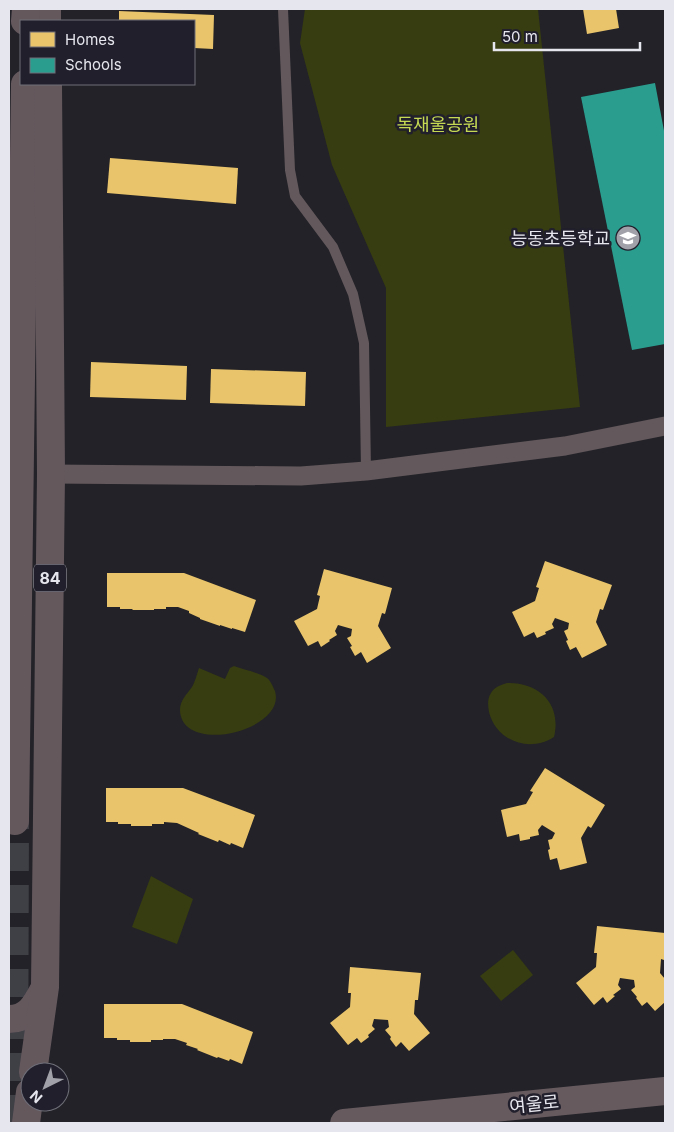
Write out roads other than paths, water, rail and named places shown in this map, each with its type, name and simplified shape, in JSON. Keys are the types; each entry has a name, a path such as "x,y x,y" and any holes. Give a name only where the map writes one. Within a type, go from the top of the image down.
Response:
{"main road":[{"path":"15,821 25,85"},
{"name":"84","path":"34,1062 45,987 51,474 48,85"},
{"path":"9,1020 21,1018 34,1009 45,987"}],"street":[{"path":"51,474 301,476 366,471 565,446 665,426"},
{"name":"여울로","path":"344,1123 665,1091"}],"lane":[{"path":"283,9 290,170 295,196 333,247 353,294 364,343 366,471"}],"tunnel":[{"path":"14,1123 15,821"}],"place":[{"name":"능동초등학교","path":"628,238"}],"park label":[{"name":"독재울공원","path":"438,124"}]}
